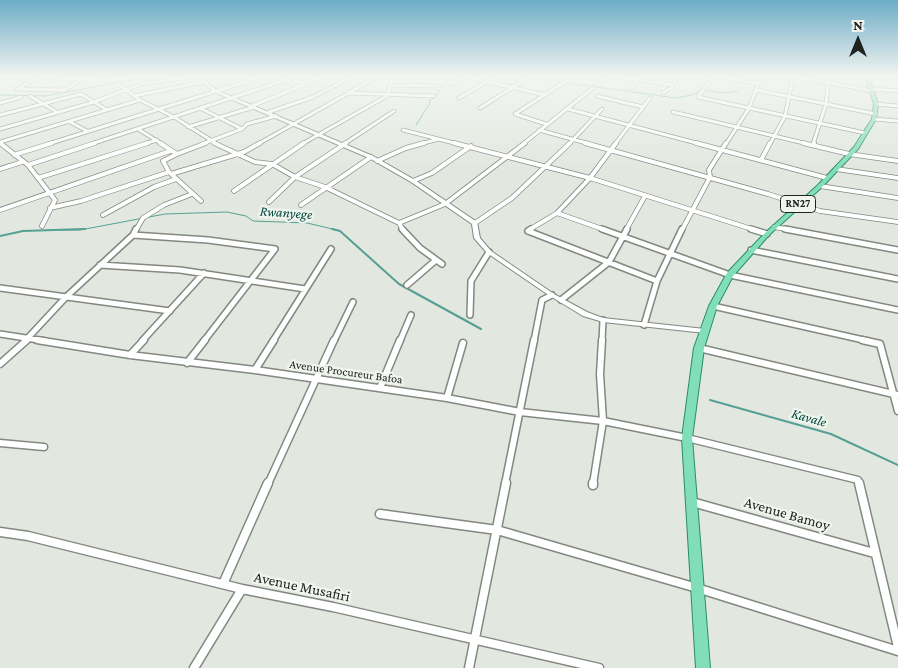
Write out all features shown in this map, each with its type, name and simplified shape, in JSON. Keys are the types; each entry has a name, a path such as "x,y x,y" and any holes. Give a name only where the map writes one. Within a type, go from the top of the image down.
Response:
{"main road":[{"path":"875,116 876,108"},
{"name":"RN27","path":"703,668 687,438 699,348 713,306 730,275 751,250 798,204 820,186 850,154 875,116"}],"street":[{"path":"0,115 27,108"},
{"path":"50,108 57,112"},
{"path":"0,129 71,108"},
{"path":"42,226 55,200 28,165 0,142 113,108"},
{"path":"14,155 158,108"},
{"path":"159,108 210,141 255,162 272,164 296,177 325,187 399,223 399,226 420,248 442,264"},
{"path":"28,165 199,108"},
{"path":"200,108 242,129"},
{"path":"188,127 246,108"},
{"path":"259,108 371,157 413,180 475,223"},
{"path":"269,112 280,108"},
{"path":"50,208 81,202 170,173 239,154 323,108"},
{"path":"234,191 317,134 365,108"},
{"path":"525,108 515,114 546,124"},
{"path":"642,108 590,178 558,213 528,231 657,281"},
{"path":"644,325 657,281 692,209 710,177 709,170 749,108"},
{"path":"750,108 865,133"},
{"path":"760,160 785,116 786,108"},
{"path":"813,145 825,108"},
{"path":"843,108 898,122"},
{"path":"399,223 445,204 509,156 546,124 568,109 827,178"},
{"path":"475,223 512,198 548,166 602,109"},
{"path":"269,202 296,177 394,111"},
{"path":"673,112 850,154 898,161"},
{"path":"201,201 170,173 163,161 242,129 247,124 276,116"},
{"path":"70,122 87,131"},
{"path":"138,129 177,154"},
{"path":"403,130 548,166 692,209 767,234"},
{"path":"539,130 710,177 798,204 847,216 866,216 898,222"},
{"path":"377,161 406,148 439,139"},
{"path":"38,178 157,140"},
{"path":"413,180 432,172 471,146"},
{"path":"0,152 8,150"},
{"path":"0,210 170,151"},
{"path":"301,205 371,157"},
{"path":"0,169 22,162"},
{"path":"836,169 898,178"},
{"path":"102,215 154,187 176,179"},
{"path":"820,186 898,198"},
{"path":"0,364 29,338 66,297 132,235 143,218 164,205 192,194"},
{"path":"561,300 609,262 645,196"},
{"path":"558,213 730,275 898,310"},
{"path":"475,223 477,238 489,252 552,295 585,314 603,320 705,331"},
{"path":"774,227 898,250"},
{"path":"132,235 208,240 275,248 252,281 187,363"},
{"path":"255,370 331,249"},
{"path":"751,250 898,279"},
{"path":"470,315 471,281 489,252"},
{"path":"407,285 436,260"},
{"path":"100,265 204,273 305,289"},
{"path":"130,356 204,273"},
{"path":"0,288 170,311"},
{"path":"469,668 542,300 552,295"},
{"path":"223,584 315,379 353,302"},
{"path":"713,306 880,344 898,411"},
{"path":"380,388 411,315"},
{"path":"593,485 603,421 600,374 603,320"},
{"name":"Avenue Procureur Bafoa","path":"0,334 130,356 255,370 447,398 520,412 603,421 687,438 858,480 874,553"},
{"path":"447,398 463,343"},
{"path":"699,348 895,395"},
{"path":"0,443 44,448"},
{"name":"Avenue Bamoy","path":"692,502 874,553"},
{"path":"380,514 497,530 698,588 898,651"},
{"name":"Avenue Musafiri","path":"0,532 28,536 223,584 475,640 576,665 599,668"},
{"path":"874,553 898,647"},
{"path":"194,668 242,588"}],"waterway":[{"path":"416,125 427,108"},
{"name":"Rwanyege","path":"62,230 80,230 165,214 227,212 246,216 253,221 307,223 337,230"},
{"name":"Rwanyege","path":"0,236 23,231 85,229"},
{"name":"Rwanyege","path":"332,229 340,231 399,284 481,329"},
{"name":"Kavale","path":"710,400 831,434 898,465"}]}
